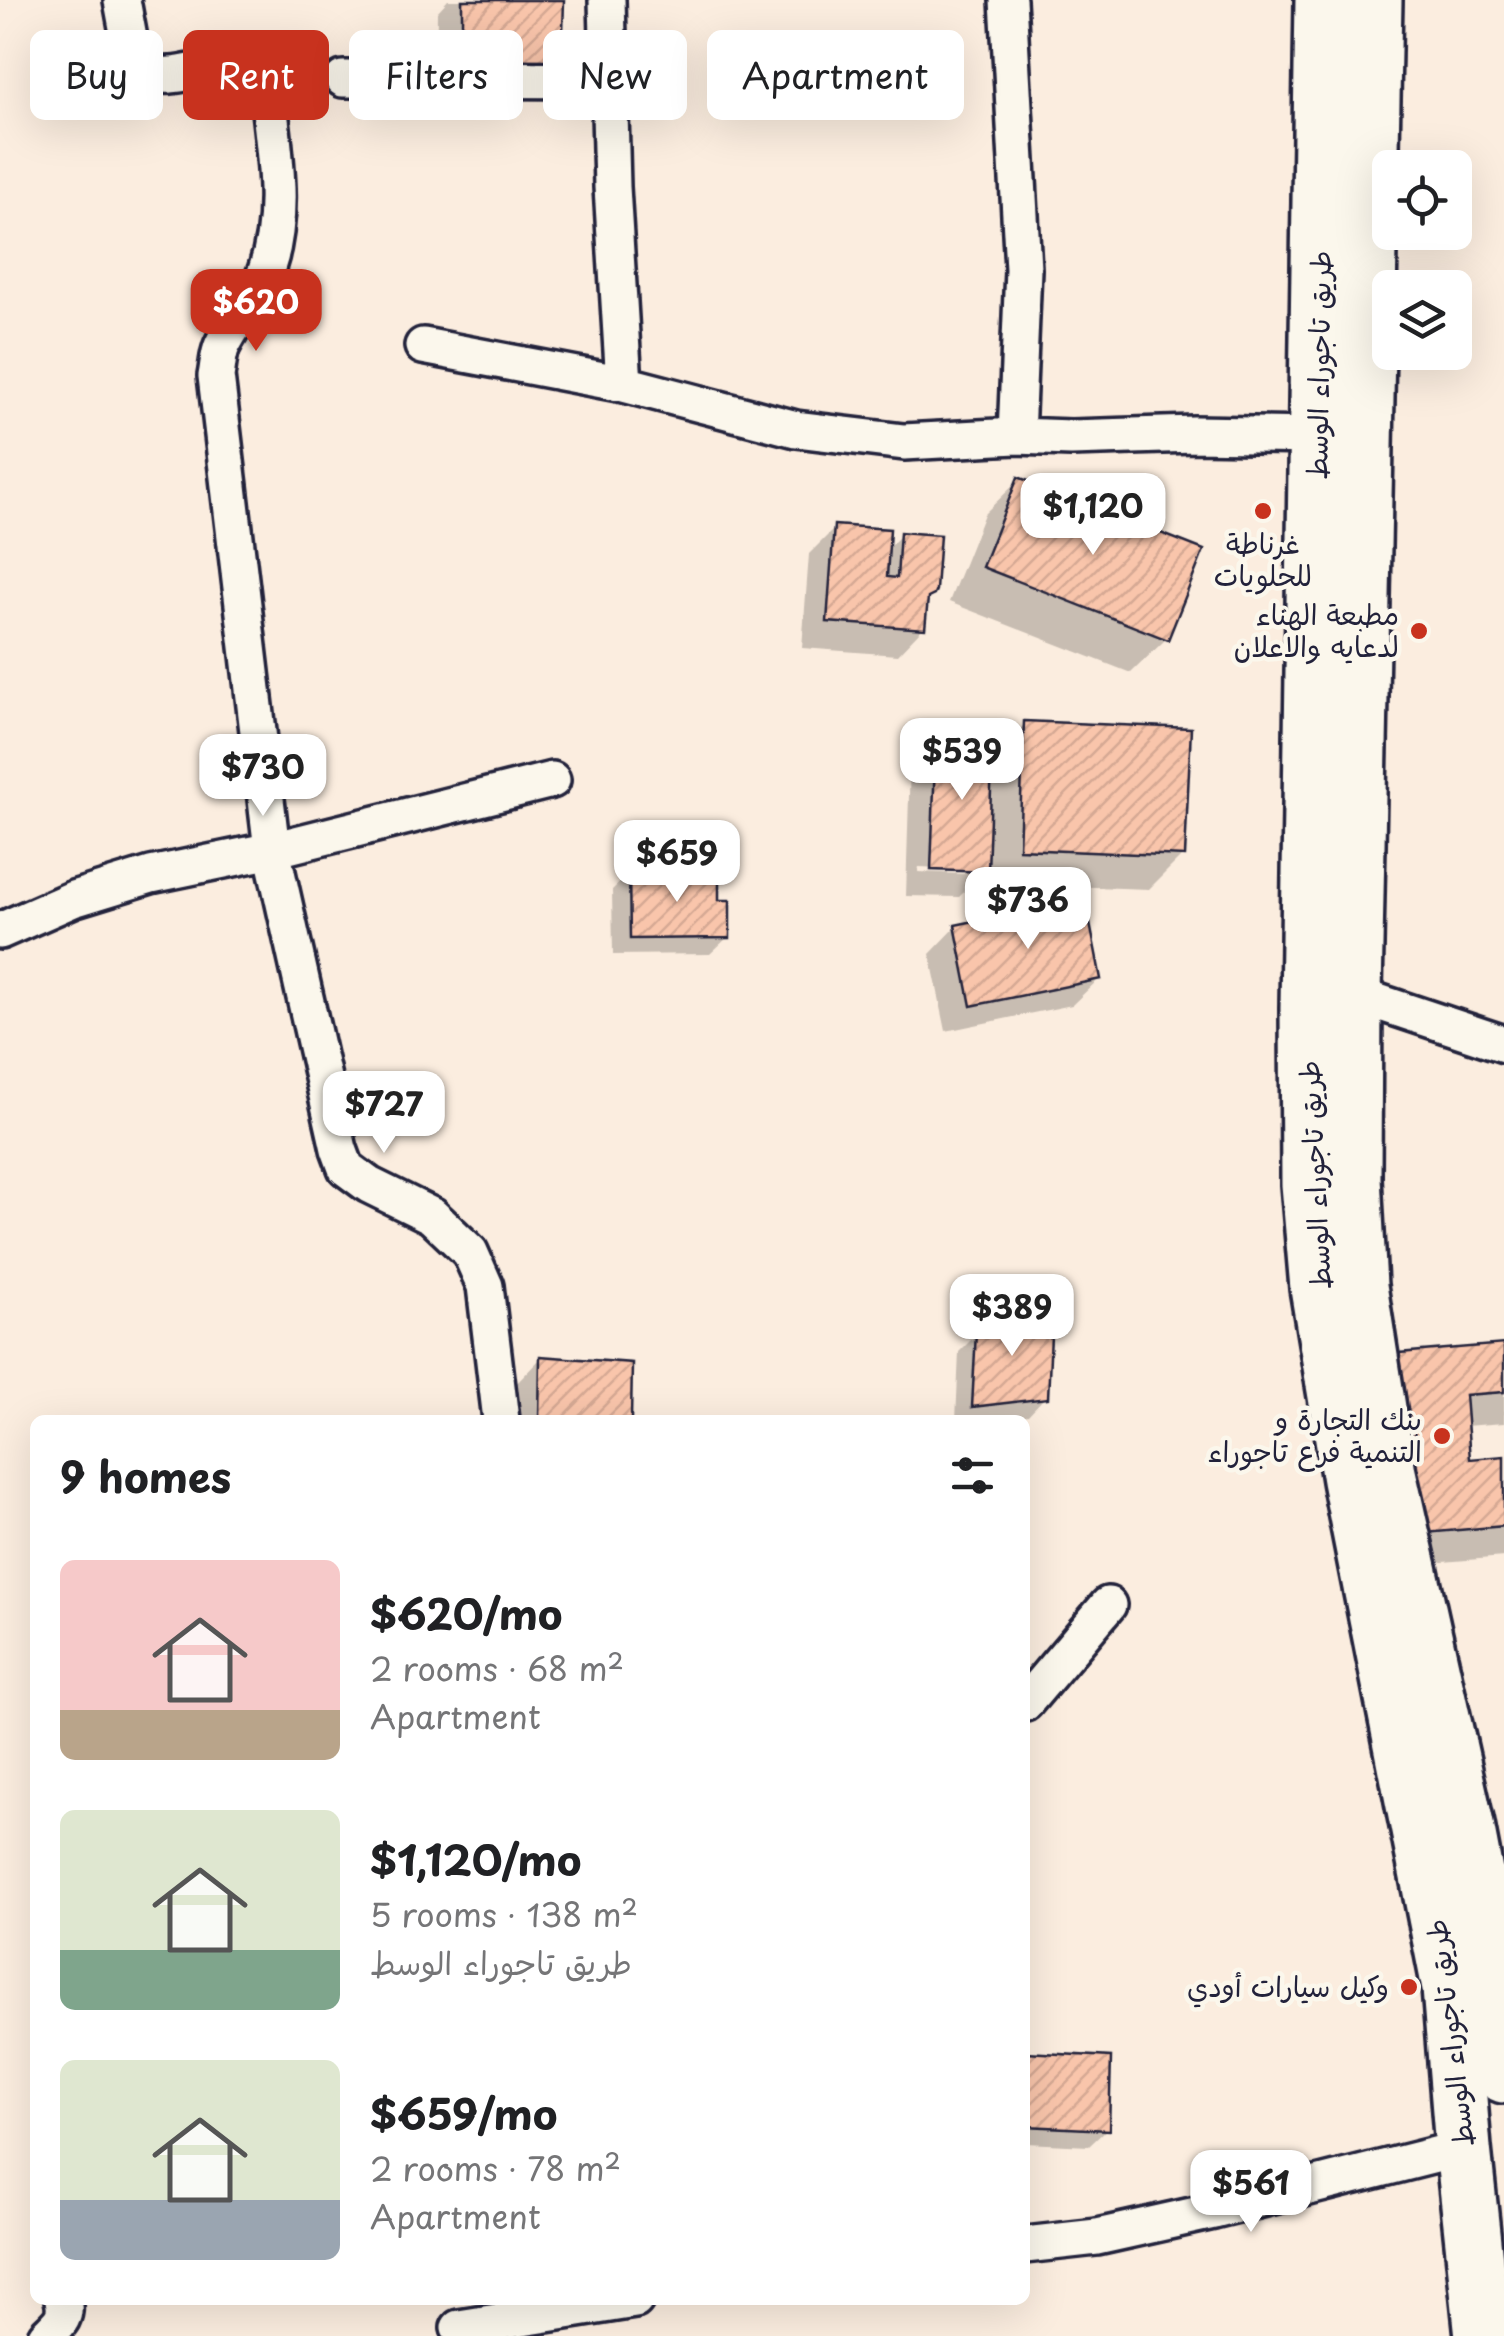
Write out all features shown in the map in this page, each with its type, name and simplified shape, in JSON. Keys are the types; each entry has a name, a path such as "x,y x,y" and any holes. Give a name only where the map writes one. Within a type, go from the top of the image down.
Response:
{"main road":[{"name":"طريق تاجوراء الوسط","path":"1323,0 1318,436 1335,811 1354,994 1353,1178 1359,1286 1388,1473 1466,1825 1494,1978 1504,2074"},
{"name":"طريق تاجوراء الوسط","path":"1374,0 1335,811 1308,1009 1309,1184 1318,1288 1350,1480 1450,1988 1483,2336"}],"street":[{"path":"122,0 132,55 140,70 171,76 248,66 260,72 267,84 278,201 276,235 266,274 221,347 216,376 272,850 338,1149 346,1168 370,1186 432,1216 470,1252 485,1286 500,1415"},
{"path":"607,0 607,30"},
{"path":"1008,0 1023,269 1016,436"},
{"path":"344,79 543,80"},
{"path":"610,120 624,384"},
{"path":"423,346 624,384 796,429 904,442 1016,436 1318,436"},
{"path":"0,932 73,899 152,875 272,850 552,780"},
{"path":"1354,994 1504,1044"},
{"path":"1030,1696 1108,1605"},
{"path":"1030,2244 1098,2237 1463,2148"},
{"path":"46,2336 63,2320 64,2305"},
{"path":"458,2321 593,2305"}],"building":[{"path":"462,0 564,0 563,30 543,30 543,64 523,64 523,30 462,30"},
{"path":"1018,477 1204,550 1168,640 982,567"},
{"path":"834,525 890,529 887,577 897,578 900,532 940,535 936,590 928,598 925,629 827,622"},
{"path":"1024,721 1191,728 1185,856 1019,849"},
{"path":"936,733 993,735 988,872 931,870"},
{"path":"719,869 719,900 730,900 730,938 630,939 629,870"},
{"path":"1085,898 1101,979 971,1006 955,925"},
{"path":"1001,1304 1036,1305 1036,1335 1051,1335 1048,1398 972,1407 976,1332 1000,1323"},
{"path":"1504,1344 1504,1392 1465,1395 1470,1459 1504,1456 1504,1526 1414,1534 1399,1353"},
{"path":"540,1356 632,1363 631,1415 539,1415"},
{"path":"1030,2052 1111,2057 1109,2130 1030,2126"}],"place":[{"name":"غرناطة للحلويات","path":"1263,511"},
{"name":"مطبعة الهناء لدعايه والاعلان","path":"1419,631"},
{"name":"بنك التجارة و التنمية فرع تاجوراء","path":"1442,1436"},
{"name":"وكيل سيارات أودي","path":"1409,1987"}]}
